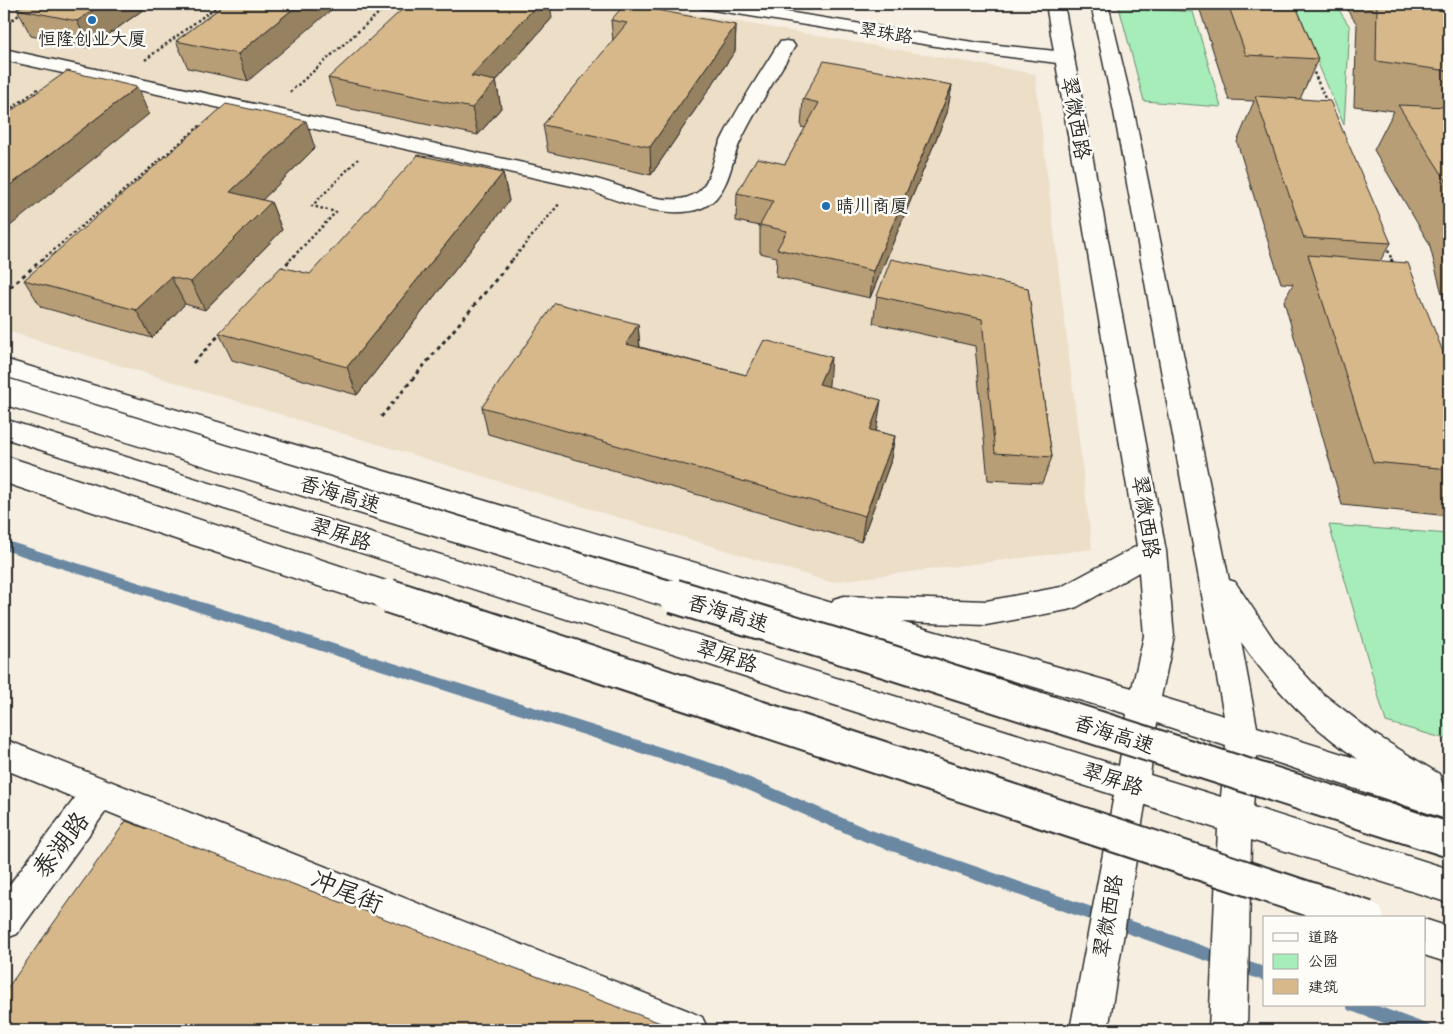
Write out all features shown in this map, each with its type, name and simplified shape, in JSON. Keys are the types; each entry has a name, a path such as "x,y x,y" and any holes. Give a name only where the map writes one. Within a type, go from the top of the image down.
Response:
{"main road":[{"name":"翠珠路","path":"707,4 980,48 1065,58"},
{"name":"翠微西路","path":"1054,4 1152,551 1159,636 1144,705 1132,785 1088,1030"},
{"path":"1099,4 1124,112 1210,555 1243,737 1235,818 1228,1013"},
{"path":"4,55 596,185 621,197 682,206 706,196 718,180 721,164 729,144 786,46"},
{"path":"4,368 800,606 1144,705 1449,804"},
{"name":"香海高速","path":"4,391 887,661 1449,840"},
{"name":"翠屏路","path":"4,428 1449,886"},
{"path":"4,468 1361,916"},
{"path":"800,606 986,613 1067,598 1152,551"},
{"path":"1210,555 1224,591 1242,621 1265,655 1298,691 1364,746 1449,797"},
{"name":"冲尾街","path":"4,754 689,1030"},
{"name":"泰湖路","path":"4,921 100,792"},
{"path":"1426,938 1449,945"}],"path":[{"path":"119,80 220,4"},
{"path":"267,113 389,4"},
{"path":"883,5 902,7 910,4"},
{"path":"4,26 28,9"},
{"path":"5,113 66,68"},
{"path":"1312,68 1327,104"},
{"path":"4,292 226,104"},
{"path":"275,277 336,212 312,206 379,137"},
{"path":"381,417 578,181"},
{"path":"1384,242 1396,269"},
{"path":"193,363 227,327"}],"shaded area":[{"path":"23,4 636,4 1035,74 1092,549 830,582 4,330 4,16"}],"green space":[{"path":"1293,4 1335,4 1350,27 1344,125"},
{"path":"1119,7 1193,12 1221,107 1144,101"},
{"path":"1329,525 1449,534 1449,740 1386,722"}],"building":[{"path":"25,4 102,4 77,21 17,9"},
{"path":"225,4 299,4 238,54 176,41"},
{"path":"408,4 538,4 471,76 496,81 472,108 328,78"},
{"path":"625,4 736,25 650,147 543,125 627,23 611,20"},
{"path":"1228,4 1295,4 1318,59 1246,55"},
{"path":"1377,4 1449,4 1449,71 1376,61"},
{"name":"晴川商厦","path":"824,61 952,85 873,271 777,249 787,231 760,225 773,201 737,193 757,158 785,164 819,103 803,99"},
{"path":"67,71 137,87 4,190 4,116"},
{"path":"1255,96 1330,101 1391,243 1304,238"},
{"path":"226,104 306,121 230,192 271,202 191,282 171,277 136,310 24,280"},
{"path":"1398,105 1449,107 1449,185"},
{"path":"418,155 503,173 347,367 219,333 281,267 310,274"},
{"path":"1308,255 1408,263 1449,367 1449,469 1373,462"},
{"path":"891,259 1028,288 1052,457 995,453 982,319 877,296"},
{"path":"555,303 638,324 626,344 746,375 764,340 831,357 819,384 881,400 870,430 895,436 865,516 482,407"},
{"path":"126,821 679,1030 4,1030 4,993"}],"waterway":[{"path":"4,545 727,774 866,835 1263,974"},
{"path":"1356,1006 1424,1030"}],"place":[{"name":"恒隆创业大厦","path":"92,20"},
{"name":"晴川商厦","path":"826,206"}]}
